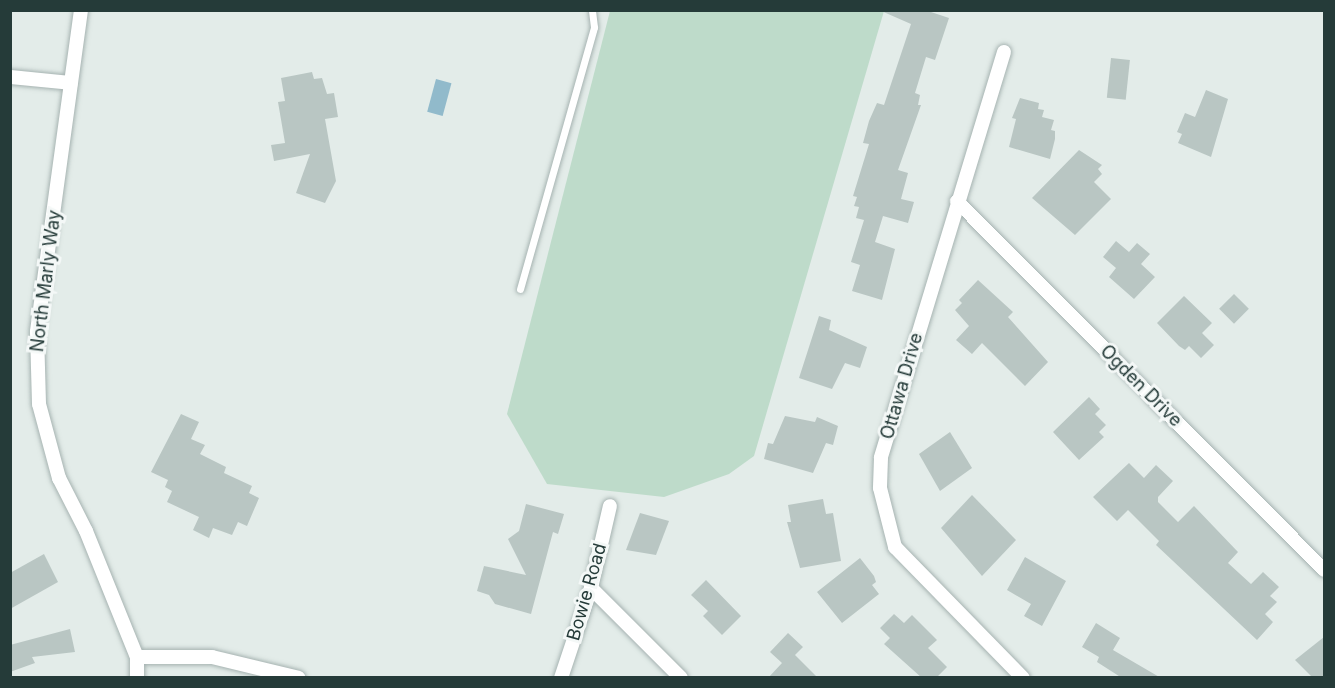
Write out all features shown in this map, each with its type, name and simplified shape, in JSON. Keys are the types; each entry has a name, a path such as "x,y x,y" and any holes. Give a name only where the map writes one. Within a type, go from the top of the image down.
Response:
{"street":[{"name":"North Marly Way","path":"81,10 37,332 39,404 59,478 86,531 137,657 137,678"},
{"name":"Ottawa Drive","path":"1004,52 881,458 880,488 895,546 1023,678"},
{"path":"10,77 71,83"},
{"name":"Ogden Drive","path":"957,201 1324,570"},
{"name":"Bowie Road","path":"561,678 591,588 610,506"},
{"path":"591,588 681,678"},
{"path":"137,657 212,657 299,678"}],"lane":[{"path":"520,289 594,27 592,10"}],"green space":[{"path":"610,11 884,11 754,456 729,474 664,497 547,484 507,414"}],"water":[{"path":"436,79 451,83 443,116 427,112"}],"building":[{"path":"879,10 925,10 949,18 935,60 926,57 915,93 920,95 918,105 921,105 898,170 908,173 901,199 914,202 908,223 883,216 875,242 895,249 882,300 852,291 860,265 851,262 864,220 856,218 859,207 854,206 857,197 853,196 869,144 863,143 869,121 877,103 884,105 911,24"},
{"path":"1111,58 1130,60 1126,100 1107,98"},
{"path":"312,72 314,79 322,78 327,94 334,93 338,117 325,119 336,181 325,203 296,193 310,154 274,161 271,145 285,143 278,102 285,101 281,78"},
{"path":"1206,90 1228,99 1211,157 1178,143 1182,134 1177,132 1185,113 1195,117"},
{"path":"1020,98 1039,103 1038,109 1044,110 1042,117 1054,120 1051,130 1055,131 1055,139 1050,159 1009,147 1016,119 1012,118"},
{"path":"1079,150 1102,165 1098,169 1102,174 1094,182 1111,199 1075,235 1032,198"},
{"path":"1116,241 1129,252 1137,243 1150,254 1141,264 1155,277 1134,299 1109,277 1116,268 1103,257"},
{"path":"978,280 1013,312 1008,317 1048,362 1025,386 982,343 972,354 956,340 969,326 955,310 962,303 959,300"},
{"path":"1234,294 1249,309 1234,324 1219,309"},
{"path":"1184,296 1212,323 1202,333 1214,345 1201,358 1189,346 1185,350 1179,346 1157,323"},
{"path":"819,316 831,320 829,330 867,347 860,368 845,363 832,389 799,378"},
{"path":"1089,397 1100,409 1095,414 1106,425 1099,432 1104,437 1079,460 1053,432"},
{"path":"181,414 199,422 191,439 205,445 200,454 226,467 224,473 252,486 249,493 259,498 247,526 238,522 232,535 213,528 209,538 193,530 199,517 167,502 172,491 165,487 168,480 151,472"},
{"path":"785,416 815,422 817,417 838,426 833,445 826,443 813,473 764,459 768,443 773,444"},
{"path":"950,432 972,468 940,491 919,454"},
{"path":"1129,463 1144,478 1156,465 1173,481 1158,497 1158,502 1178,522 1194,506 1238,552 1228,563 1251,584 1263,572 1279,587 1270,596 1277,602 1265,614 1273,622 1257,640 1156,545 1159,541 1128,510 1117,521 1093,497"},
{"path":"972,495 1016,540 982,576 941,528"},
{"path":"823,499 826,514 833,513 841,561 800,568 787,522 791,522 788,505"},
{"path":"526,504 564,514 558,534 553,532 531,614 495,604 489,595 477,591 484,566 526,575 508,539 519,531"},
{"path":"640,513 669,521 656,555 626,550"},
{"path":"44,554 58,582 10,609 10,573"},
{"path":"1025,557 1066,581 1042,626 1024,616 1031,604 1007,590"},
{"path":"860,558 874,576 876,582 872,585 879,594 842,623 817,592"},
{"path":"706,580 741,616 722,635 703,616 708,611 691,595"},
{"path":"894,614 904,623 912,615 937,640 928,648 947,667 936,678 922,678 884,644 890,638 880,628"},
{"path":"1096,623 1120,638 1113,650 1161,678 1122,678 1097,662 1099,657 1082,647"},
{"path":"70,629 75,652 32,657 35,663 10,672 10,645"},
{"path":"788,633 803,647 795,655 818,678 768,678 782,663 770,652"},
{"path":"1324,637 1324,678 1313,678 1295,660"}]}
